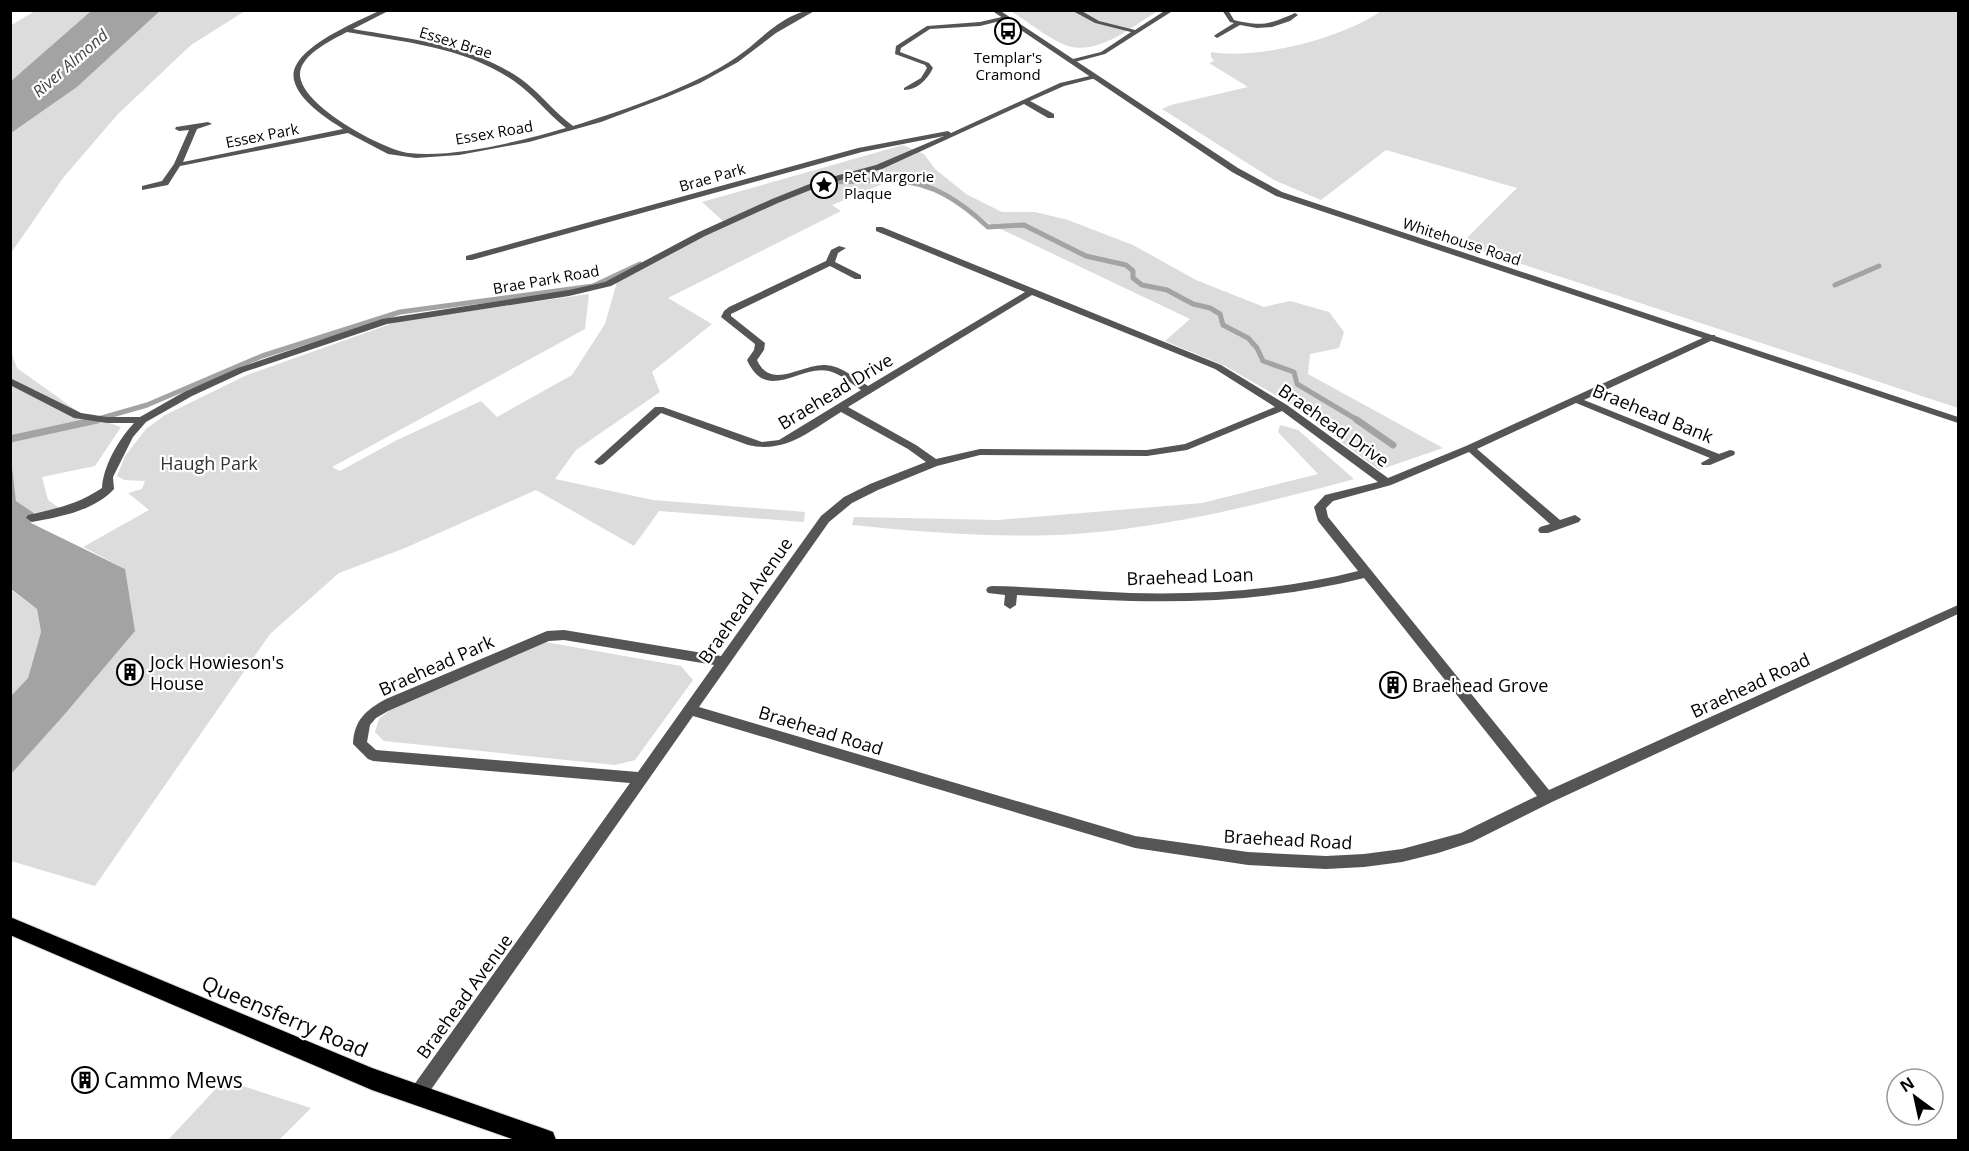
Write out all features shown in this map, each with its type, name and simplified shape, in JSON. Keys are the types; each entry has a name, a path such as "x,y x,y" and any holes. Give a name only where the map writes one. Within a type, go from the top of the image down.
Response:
{"main road":[{"name":"Queensferry Road","path":"13,927 372,1079 545,1140"}],"street":[{"name":"Essex Road","path":"387,10 309,54 297,70 297,81 304,94 326,114 375,146 391,152 424,155 457,153 572,129 657,99 733,63 780,27 813,10"},
{"name":"Whitehouse Road","path":"994,10 1235,170 1279,194 1959,420"},
{"path":"1074,10 1097,22 1137,32"},
{"path":"1071,61 1103,53 1171,10"},
{"path":"1225,10 1228,19 1239,23 1276,26 1295,15"},
{"path":"906,89 924,79 930,68 927,64 897,53 898,46 929,27 980,24 1006,18"},
{"path":"1218,36 1239,23"},
{"name":"Essex Brae","path":"348,30 448,51 500,70 533,92 572,129"},
{"name":"Brae Park Road","path":"32,518 64,513 89,503 108,489 108,477 128,436 142,420 188,394 241,370 385,321 568,293 608,284 702,234 775,201 820,183 879,167 1066,82 1094,77"},
{"path":"1024,101 1051,116"},
{"name":"Essex Park","path":"179,129 208,124"},
{"path":"146,188 165,183 178,164 194,127"},
{"name":"Essex Park","path":"178,164 350,130"},
{"name":"Brae Park","path":"469,258 861,150 964,130"},
{"name":"Braehead Drive","path":"879,229 1218,367 1282,406 1387,483"},
{"path":"842,248 834,252 830,263 732,309 726,317 760,343 759,350 752,360 754,367 763,375 776,379 817,367 831,369 869,391"},
{"path":"830,263 858,277"},
{"name":"Braehead Drive","path":"599,462 659,409 752,443 773,444 792,438 1032,291"},
{"path":"1546,798 1322,518 1320,507 1329,498 1387,483 1470,448 1712,337"},
{"path":"10,381 78,416 142,420"},
{"name":"Braehead Bank","path":"1576,400 1718,458"},
{"name":"Braehead Avenue","path":"417,1095 825,519 848,500 934,463 980,452 1147,453 1187,447 1282,406"},
{"path":"842,408 912,447 934,463"},
{"path":"1470,448 1559,525"},
{"name":"Braehead Bank","path":"1706,464 1730,453"},
{"path":"1544,530 1575,519"},
{"name":"Braehead Loan","path":"992,590 1131,597 1209,596 1292,588 1368,573"},
{"path":"1010,604 1012,590"},
{"name":"Braehead Road","path":"690,710 1135,842 1232,855 1341,862 1395,856 1439,846 1485,830 1546,798 1959,609"},
{"name":"Braehead Park","path":"643,778 373,755 360,744 360,728 370,714 391,703 547,636 564,635 725,662"}],"green space":[{"path":"35,11 91,11 11,81 10,26"},
{"path":"160,11 245,11 191,45 118,114 63,178 11,253 10,133 77,87"},
{"path":"1011,11 1158,11 1106,42 1083,48 1058,42"},
{"path":"1381,11 1958,11 1958,408 1461,244 1517,188 1386,150 1321,200 1274,180 1162,109 1248,87 1209,63 1214,61 1211,52 1252,53 1299,45 1345,30"},
{"name":"Haugh Park","path":"903,145 924,154 935,169 966,194 1002,212 1035,212 1068,220 1133,245 1196,280 1264,307 1290,301 1329,312 1344,332 1339,348 1310,354 1308,374 1443,448 1379,470 1291,404 1225,366 1165,341 1190,319 990,224 951,197 899,177 832,205 841,211 668,298 712,324 652,372 660,392 576,450 555,479 653,500 805,512 804,522 659,511 634,546 536,490 405,548 339,573 270,634 95,886 11,861 11,771 125,569 83,547 149,510 128,493 142,489 145,481 124,480 117,476 125,456 146,429 165,415 247,375 399,321 589,294 585,329 332,467 340,471 395,441 481,401 497,417 572,375 605,324 619,275 725,223 702,202"},
{"path":"10,349 17,368 80,413 121,427 95,466 42,477 48,500 59,508 34,513 16,501 10,449"},
{"path":"1280,425 1298,430 1354,479 1215,513 1159,524 1096,532 1062,535 992,535 852,525 854,517 998,520 1202,503 1318,474 1278,432"},
{"path":"10,589 37,609 41,632 28,678 11,696"},
{"path":"545,642 681,666 693,680 635,760 615,765 384,741 375,732 379,719 393,707"},
{"path":"224,1080 311,1108 279,1140 168,1140"}],"water":[{"name":"River Almond","path":"91,11 160,11 77,87 11,133 11,81"},
{"path":"10,449 16,501 34,513 31,523 125,569 135,631 11,774 11,696 28,678 41,632 37,609 11,589"}],"waterway":[{"path":"868,181 828,182 900,181"},
{"path":"900,181 912,182"},
{"path":"900,181 923,185 946,195 988,227 1024,225 1086,256 1126,265 1133,271 1133,278 1142,285 1167,290 1193,304 1210,308 1220,314 1223,325 1248,338 1257,348 1263,361 1294,372 1297,384 1359,421"},
{"path":"91,421 147,405 262,356 400,312 593,286 640,264"},
{"path":"1835,285 1879,266"},
{"path":"10,439 97,420"},
{"path":"1357,420 1393,445"}],"place":[{"name":"Templar's Cramond","path":"1008,31"},
{"name":"Pet Margorie Plaque","path":"824,185"},
{"name":"Jock Howieson's House","path":"130,672"},
{"name":"Braehead Grove","path":"1393,685"},
{"name":"Cammo Mews","path":"85,1080"}]}
